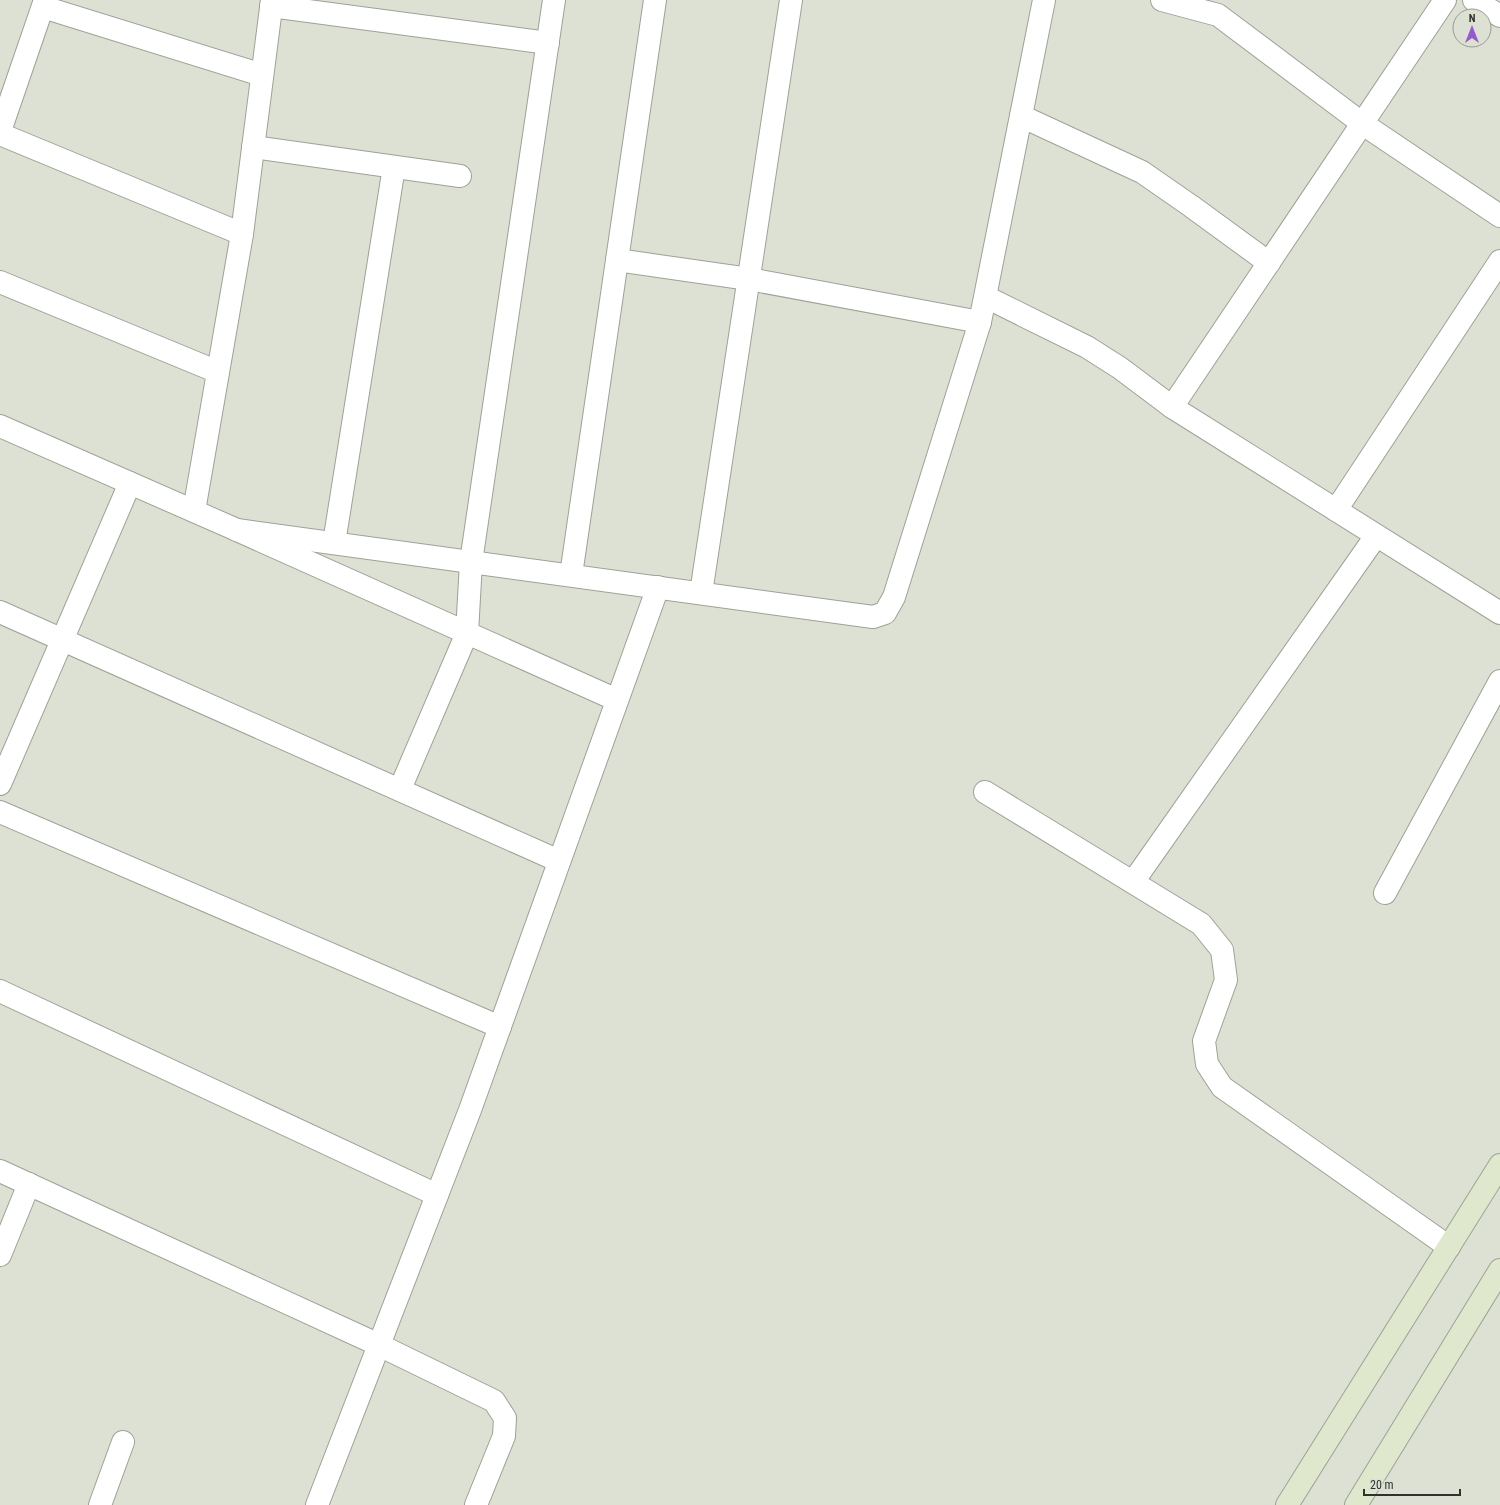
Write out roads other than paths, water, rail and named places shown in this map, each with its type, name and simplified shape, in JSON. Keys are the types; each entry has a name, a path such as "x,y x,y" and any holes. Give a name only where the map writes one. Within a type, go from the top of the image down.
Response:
{"main road":[{"path":"1287,1505 1500,1165"},
{"path":"1356,1505 1500,1270"}],"street":[{"path":"400,790 467,633 471,562 554,0"},
{"path":"571,576 655,0"},
{"path":"701,593 791,0"},
{"path":"237,530 873,617 886,612 894,597 980,322 1044,0"},
{"path":"1162,0 1218,15 1363,124 1500,216"},
{"path":"1172,407 1445,0"},
{"path":"1474,0 1500,16"},
{"path":"242,234 0,133 44,3 262,75"},
{"path":"194,511 242,234 272,3 548,43"},
{"path":"1021,116 1142,172 1191,206 1269,264"},
{"path":"253,148 460,176"},
{"path":"334,543 394,166"},
{"path":"617,260 749,279 980,322"},
{"path":"1336,510 1500,261"},
{"path":"0,282 218,372"},
{"path":"986,297 1087,347 1120,368 1172,407 1500,613"},
{"path":"0,426 617,700"},
{"path":"0,784 130,483"},
{"path":"1133,882 1376,536"},
{"path":"317,1505 437,1195 500,1027 658,587"},
{"path":"0,612 559,862"},
{"path":"1385,893 1500,681"},
{"path":"985,792 1201,924 1222,950 1226,980 1204,1041 1207,1064 1222,1087 1449,1247"},
{"path":"0,812 500,1027"},
{"path":"0,991 437,1195"},
{"path":"0,1171 379,1345 494,1401 505,1418 504,1436 476,1505"},
{"path":"0,1255 29,1184"},
{"path":"100,1505 123,1442"}]}
